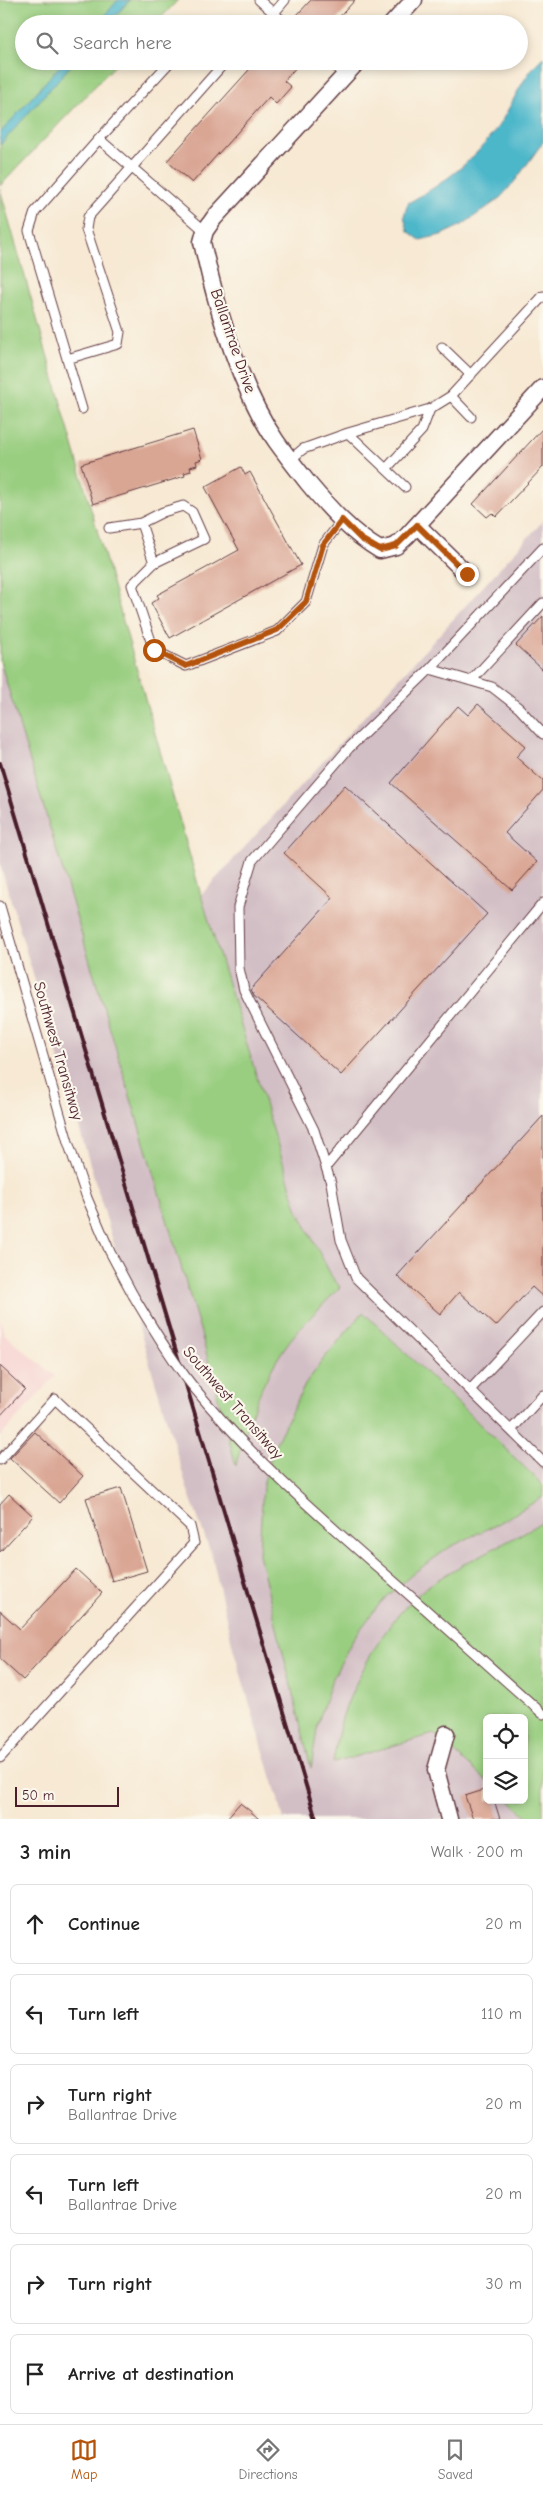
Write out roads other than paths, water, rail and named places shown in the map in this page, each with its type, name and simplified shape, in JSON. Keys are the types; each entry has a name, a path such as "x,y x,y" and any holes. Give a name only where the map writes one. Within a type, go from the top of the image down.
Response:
{"street":[{"path":"400,15 414,0"},
{"path":"205,231 350,70"},
{"name":"Ballantrae Drive","path":"205,231 202,242 208,268 237,362 256,406 275,440 324,503 361,539 380,550 396,546 543,388"},
{"path":"417,525 467,574"},
{"path":"446,1734 436,1770 450,1819"}],"lane":[{"path":"260,0 274,13 285,0"},
{"path":"82,409 29,230 35,212 163,70"},
{"path":"67,359 118,344 120,332 86,229 88,217 130,167 218,70"},
{"path":"339,70 345,75"},
{"path":"100,139 205,231"},
{"path":"290,460 303,449 348,433 430,409 451,396 543,296"},
{"path":"442,347 471,375"},
{"path":"451,396 471,417"},
{"path":"386,469 422,430 430,409"},
{"path":"348,433 405,487"},
{"path":"109,528 141,523 163,512 183,506 192,512 204,539 154,563 132,585 154,650 186,666 277,630 306,602 323,545 342,520"},
{"path":"141,523 154,563"},
{"path":"543,548 430,669 349,748 252,861 238,907 239,968 244,990 314,1130 326,1167 341,1240 356,1278 543,1462"},
{"path":"471,681 543,603"},
{"path":"430,669 492,687 519,708 543,734"},
{"path":"326,1167 543,903"},
{"name":"Southwest Transitway","path":"0,906 68,1142 87,1198 110,1252 162,1343 191,1383 233,1432 278,1478 543,1714"},
{"path":"470,1390 543,1312"},
{"path":"511,1430 543,1395"},
{"path":"0,1460 55,1399 190,1526 194,1543 0,1758"}],"water":[{"path":"118,0 130,0 116,15 105,15"},
{"path":"543,57 543,142 515,181 499,199 462,225 441,235 420,240 408,231 404,216 408,203 447,179 480,149 499,125 529,72"},
{"path":"56,70 67,70 0,145 0,133"}],"railway":[{"path":"0,763 316,1819"}]}
